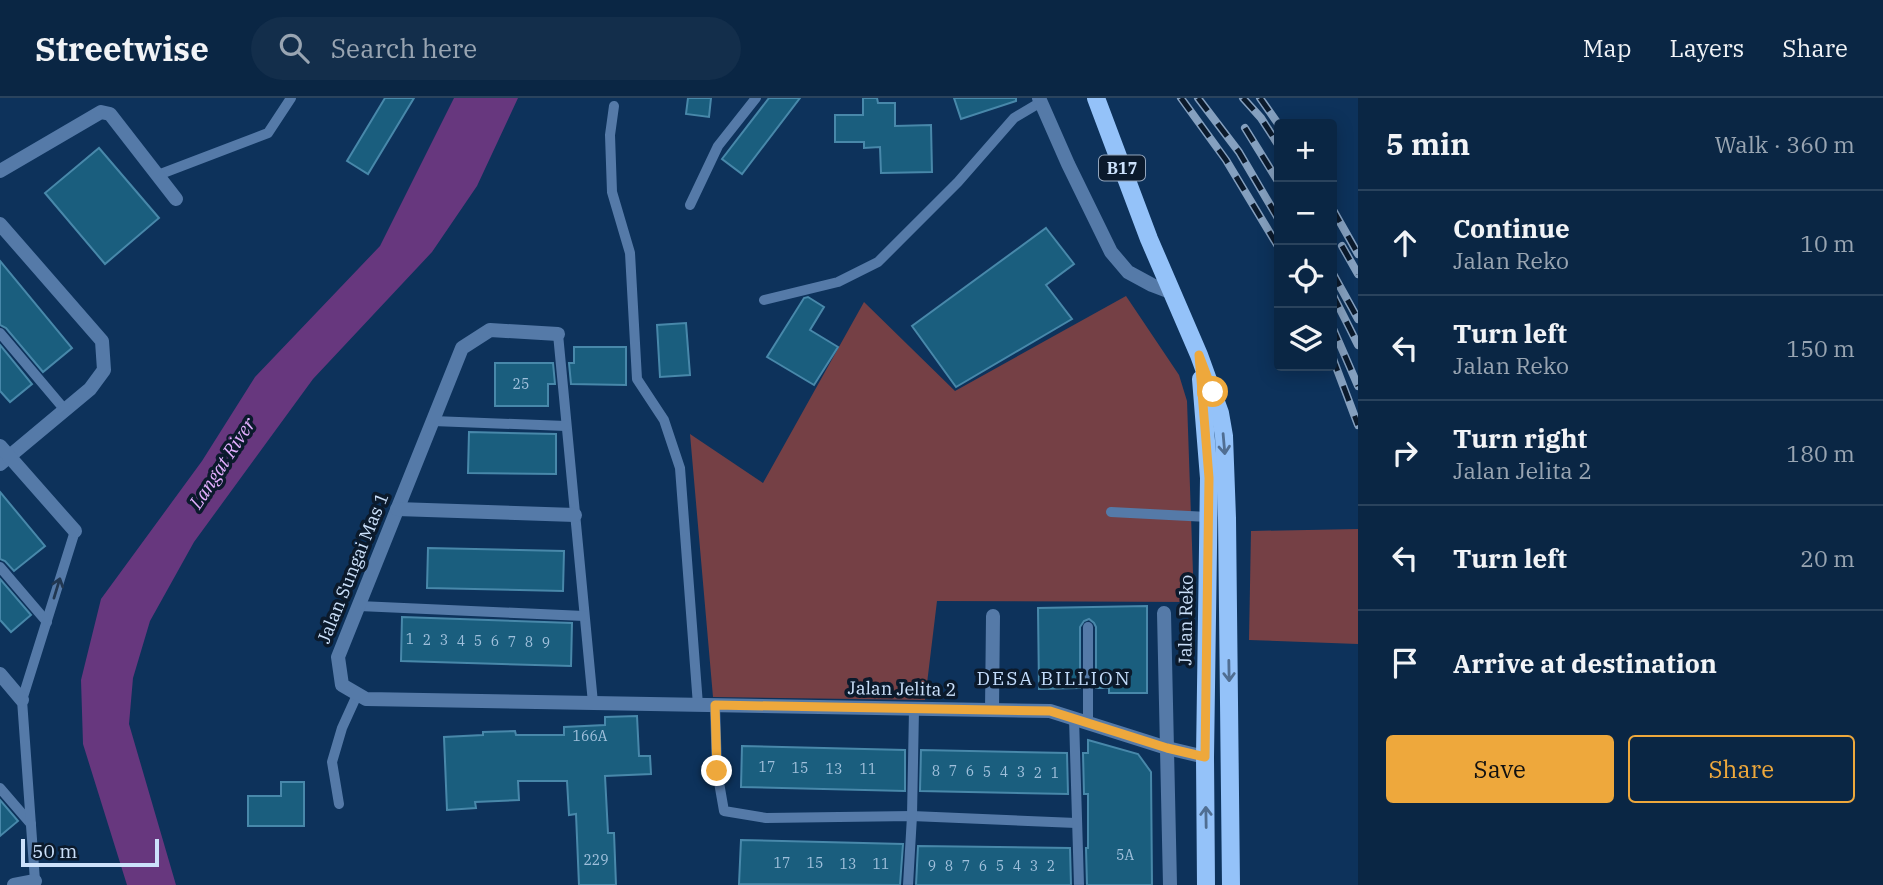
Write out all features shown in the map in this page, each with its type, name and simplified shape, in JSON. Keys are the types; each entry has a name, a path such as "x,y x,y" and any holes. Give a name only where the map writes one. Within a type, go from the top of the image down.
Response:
{"main road":[{"name":"Jalan Reko","path":"1096,98 1149,239 1199,355 1220,413 1224,436 1231,885"},
{"name":"Jalan Reko","path":"1199,355 1209,478 1206,885"}],"street":[{"path":"1040,100 1111,252 1128,272 1173,293"},
{"path":"0,171 101,112 110,114 176,199"},
{"path":"0,224 102,341 104,370 90,389 3,455 75,531"},
{"name":"Jalan Sungai Mas 1","path":"357,695 342,685 338,657 462,348 491,330 558,334"},
{"path":"397,509 575,515"},
{"path":"1164,613 1170,885"},
{"path":"992,616 992,710"},
{"path":"0,674 22,700"},
{"path":"357,695 366,699 593,704"},
{"name":"Jalan Jelita 2","path":"593,704 1050,711 1167,748 1205,757"},
{"path":"14,885 35,881"}],"lane":[{"path":"158,176 268,133 291,98"},
{"path":"690,205 718,146 756,98"},
{"path":"764,300 838,282 878,262 958,182 1014,118 1040,100"},
{"path":"614,106 610,135 612,192 630,253 637,379 664,420 680,467 698,705"},
{"path":"0,333 65,410"},
{"path":"558,334 593,704"},
{"path":"433,421 566,426"},
{"path":"1111,512 1208,517"},
{"path":"35,881 22,700 75,531"},
{"path":"0,567 47,622"},
{"path":"359,606 584,616"},
{"path":"1079,885 1076,823 1087,627"},
{"path":"339,804 332,762 342,728 357,695"},
{"path":"715,705 717,771 724,811 766,818 912,816 1076,823"},
{"path":"908,885 914,709"},
{"path":"0,788 31,824"}],"shaded area":[{"path":"1126,296 1179,375 1187,401 1194,602 937,601 925,700 713,697 690,434 763,483 864,302 955,391"},
{"path":"1358,529 1358,644 1249,640 1251,531"}],"water":[{"name":"Langat River","path":"454,98 518,98 477,186 432,252 313,379 194,542 150,621 133,678 129,724 176,885 127,885 83,744 81,680 101,599 202,461 255,377 380,246"}],"building":[{"path":"385,98 414,98 368,174 347,161"},
{"path":"688,98 711,98 709,117 686,114"},
{"path":"769,98 800,98 742,174 722,159"},
{"path":"863,98 877,98 878,103 895,103 895,126 931,125 932,172 881,173 880,147 864,148 864,142 835,142 835,115 863,115"},
{"path":"954,98 1016,98 1016,101 961,119"},
{"path":"99,148 159,218 105,264 45,193"},
{"path":"1046,228 1074,264 1046,285 1072,319 956,387 912,326"},
{"path":"0,261 72,348 43,372 6,328 0,325"},
{"path":"808,297 824,307 810,330 838,347 814,385 767,357 804,298"},
{"path":"686,323 690,375 660,377 657,325"},
{"path":"0,345 32,384 10,402 0,391"},
{"path":"574,347 626,347 626,385 571,384 569,363 574,363"},
{"path":"495,363 553,363 555,384 548,384 548,406 495,406"},
{"path":"469,432 556,434 556,474 468,473"},
{"path":"0,492 45,546 14,571 0,559"},
{"path":"428,548 564,551 563,591 427,588"},
{"path":"0,579 31,615 11,632 0,620"},
{"path":"1147,606 1147,693 1109,693 1109,688 1096,688 1096,627 1089,619 1080,627 1080,688 1039,689 1038,608"},
{"path":"402,617 572,623 571,666 401,661"},
{"path":"637,716 639,756 650,756 651,774 605,776 608,833 614,833 616,885 579,885 576,814 569,815 567,781 518,781 519,800 475,802 476,808 447,810 444,737 515,731 516,735 564,735 564,727 605,725 605,717"},
{"path":"1088,740 1138,754 1151,772 1152,885 1087,885 1088,794 1084,794 1083,753 1088,753"},
{"path":"742,746 905,750 905,791 741,787"},
{"path":"921,750 1067,753 1068,794 920,791"},
{"path":"281,782 304,782 304,826 248,826 248,796 281,796"},
{"path":"0,800 18,821 0,836"},
{"path":"741,840 903,844 900,885 739,884"},
{"path":"918,846 1070,848 1071,885 916,885"}],"railway":[{"path":"1181,98 1226,160 1277,245"},
{"path":"1198,98 1239,152 1274,212"},
{"path":"1243,98 1274,138"},
{"path":"1260,98 1275,119"},
{"path":"1245,128 1278,182"},
{"path":"1337,217 1358,254"},
{"path":"1342,246 1358,274"},
{"path":"1337,281 1358,319"},
{"path":"1337,303 1358,345"},
{"path":"1337,338 1358,386"},
{"path":"1337,369 1358,425"}],"district":[{"name":"DESA BILLION","path":"1054,678"}],"route":[{"path":"717,771 715,705 1050,711 1167,748 1205,757 1209,478 1199,355 1213,392"}]}
